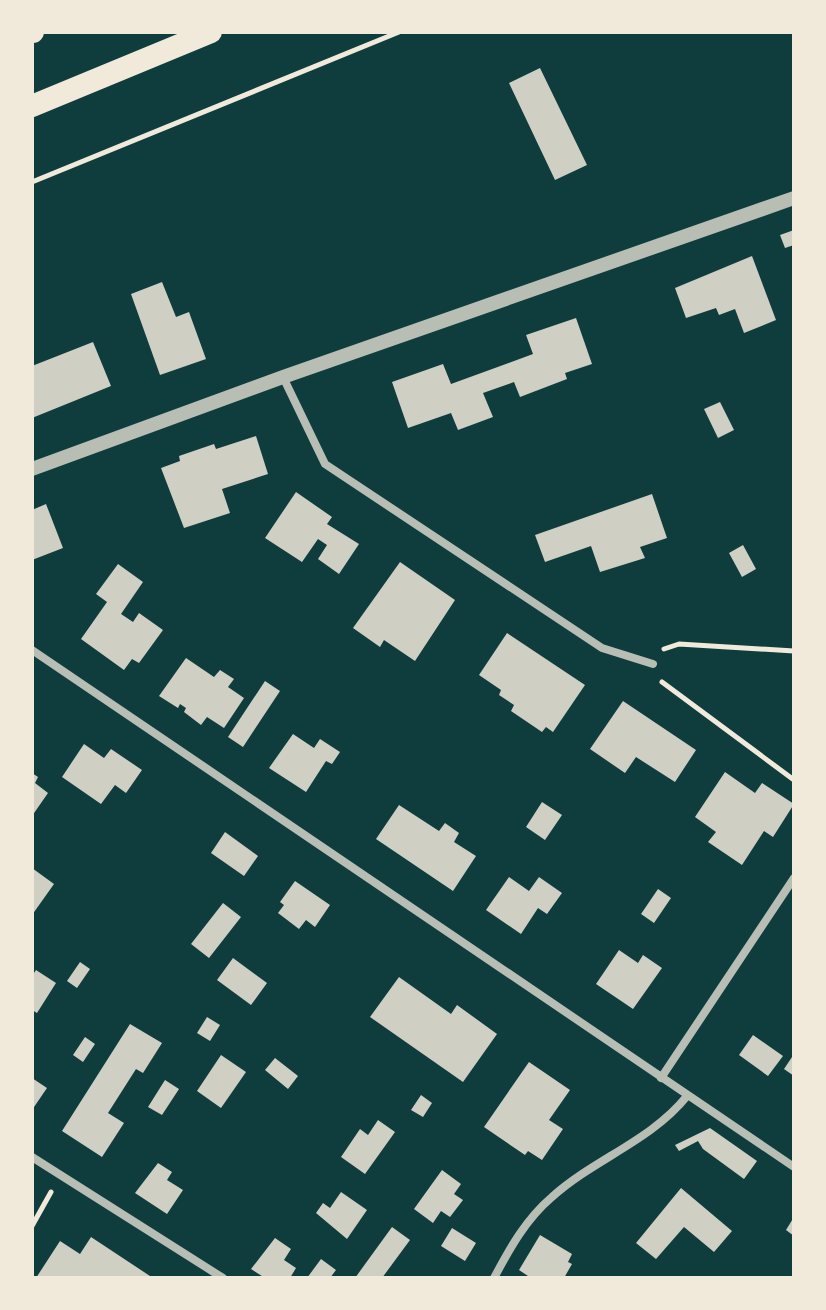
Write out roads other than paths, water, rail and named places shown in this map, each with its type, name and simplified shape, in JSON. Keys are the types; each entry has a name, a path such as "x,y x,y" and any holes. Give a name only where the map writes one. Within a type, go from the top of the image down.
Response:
{"highway":[{"path":"32,106 211,32"}],"street":[{"path":"32,469 283,377 794,198"},
{"path":"283,377 325,464 602,648 653,664"},
{"path":"32,650 794,1167"},
{"path":"661,1078 794,878"},
{"path":"494,1278 516,1237 552,1197 670,1117 687,1096"},
{"path":"32,1157 223,1278"}]}
